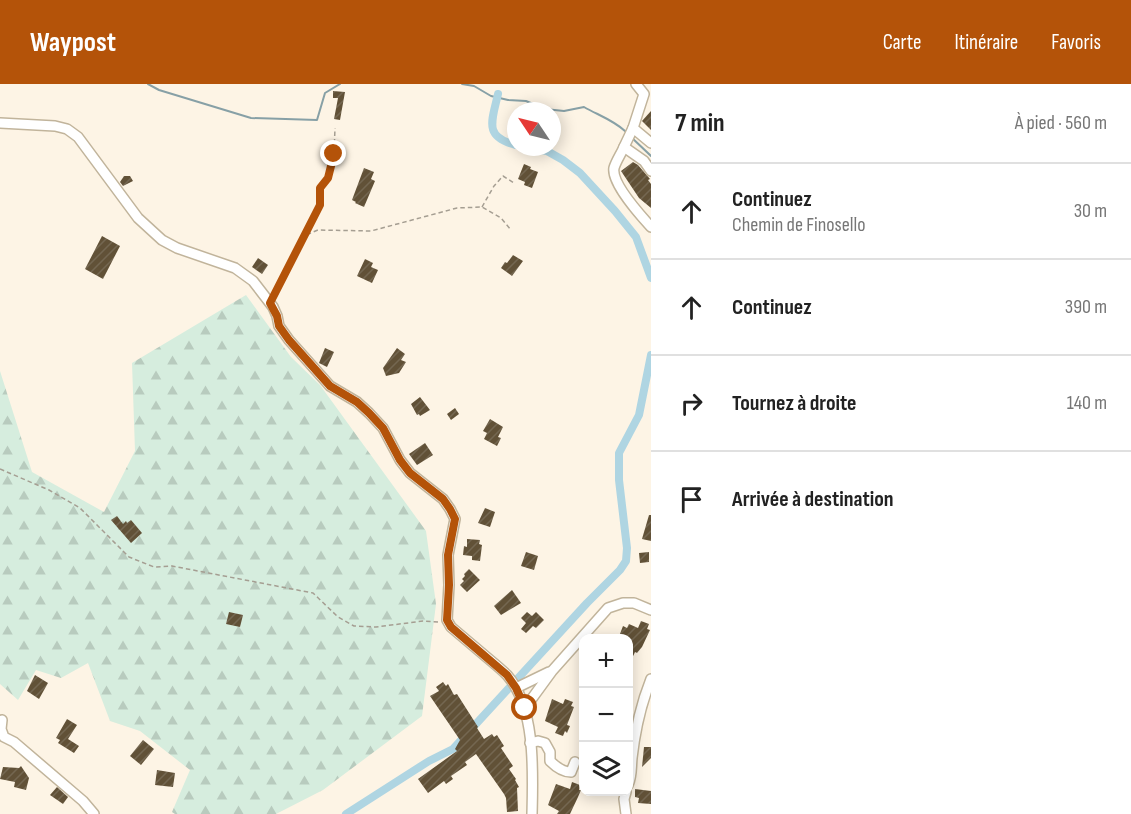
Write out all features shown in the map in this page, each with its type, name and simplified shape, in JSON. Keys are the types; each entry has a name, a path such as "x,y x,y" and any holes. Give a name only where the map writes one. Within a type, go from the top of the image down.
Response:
{"street":[{"path":"636,84 644,94 644,99 614,168 614,175 623,192 651,227"},
{"path":"0,123 55,126 67,129 78,137 138,218 162,240 177,249 236,268 253,281 270,303 279,326 289,340 330,386 357,402 369,413 383,428 400,460 410,473 443,499 455,519 448,555 447,620 451,627 507,675 525,708 533,771 532,814"},
{"path":"633,128 651,143"},
{"path":"624,147 644,161 651,171"},
{"path":"525,708 552,671 608,608 623,603 634,603 651,610"},
{"path":"516,688 552,671"},
{"path":"633,750 638,707 651,679"},
{"path":"2,720 1,729 4,737 14,742 83,801 94,814"},
{"path":"530,743 538,741 545,743 550,752 550,761 562,770 571,772 575,762"},
{"path":"625,796 626,814"}],"path":[{"path":"270,303 320,205 320,188 328,178 334,154 335,128"},
{"path":"482,207 494,186 503,176 514,183"},
{"path":"306,235 318,230 371,231 457,208 482,207 501,218 511,230"},
{"path":"0,469 49,490 80,508 129,557 154,567 172,566 313,593 338,617 354,626 376,627 423,621 442,623 447,620"}],"green space":[{"path":"246,295 291,357 320,385 426,531 436,604 422,716 323,790 276,814 175,814 172,812 190,770 140,731 110,721 88,663 61,678 36,670 18,700 0,684 0,371 32,472 104,512 135,451 132,363"}],"building":[{"path":"333,91 345,92 340,120 334,119 338,98 333,98"},
{"path":"651,111 651,130 642,121"},
{"path":"633,162 650,179 648,180 651,184 651,208 639,198 621,171"},
{"path":"524,164 538,172 532,188 524,185 525,182 518,179"},
{"path":"364,168 374,172 371,179 375,181 364,207 352,200"},
{"path":"124,176 130,176 133,181 123,186 120,182"},
{"path":"102,236 120,246 103,279 85,269"},
{"path":"513,255 523,261 512,276 501,268"},
{"path":"258,258 268,265 262,274 252,267"},
{"path":"365,259 373,263 371,267 378,270 372,283 357,276"},
{"path":"325,348 334,352 327,367 319,363"},
{"path":"397,348 405,354 401,360 406,362 399,373 386,376 383,368"},
{"path":"420,397 430,410 420,416 411,404"},
{"path":"455,408 459,414 451,420 447,414"},
{"path":"490,419 503,427 497,446 484,439 487,433 483,431"},
{"path":"425,443 433,455 417,465 409,454"},
{"path":"485,508 495,512 490,527 478,523"},
{"path":"649,515 651,515 651,541 642,539"},
{"path":"117,516 123,524 131,520 142,533 131,543 111,520"},
{"path":"467,539 480,540 479,544 482,545 480,561 472,560 472,556 463,555 464,546 467,547"},
{"path":"526,552 538,556 534,570 521,566"},
{"path":"649,552 649,562 640,563 639,553"},
{"path":"469,569 480,580 467,592 460,585 464,581 462,579 464,574"},
{"path":"512,590 521,603 501,615 494,606"},
{"path":"229,612 243,615 240,627 226,624"},
{"path":"527,612 532,616 536,612 544,620 536,628 533,626 526,633 521,629 526,623 521,618"},
{"path":"641,621 649,624 647,629 650,630 642,647 633,656 633,634 620,634 623,626 627,628 629,624 638,628"},
{"path":"35,675 48,683 39,699 27,691"},
{"path":"443,682 446,686 448,684 454,695 457,694 484,739 492,734 494,737 497,735 504,746 501,748 513,766 509,769 519,787 517,788 518,811 507,812 504,794 476,754 465,762 467,765 451,776 453,779 446,784 444,781 428,793 418,779 457,751 455,749 460,740 430,696 439,691 436,687"},
{"path":"552,699 563,704 565,699 573,702 571,706 574,707 567,725 570,726 563,736 555,733 558,727 545,721"},
{"path":"67,719 77,725 68,739 79,746 74,753 58,743 60,740 56,738"},
{"path":"143,740 154,749 141,765 130,756"},
{"path":"644,747 651,747 651,758 642,767"},
{"path":"21,766 29,778 26,790 14,787 15,782 0,779 3,767 19,768"},
{"path":"157,770 175,773 173,787 155,785"},
{"path":"572,782 579,785 579,795 570,814 557,814 559,811 548,805 556,784 570,789"},
{"path":"57,787 68,797 63,804 50,795"},
{"path":"635,789 651,791 651,804 638,803 639,798 635,797"}],"waterway":[{"path":"148,84 159,90 251,118 317,120 325,93 340,84"},
{"path":"462,84 474,86 491,96 526,101 545,109 564,111 584,107 625,131"},
{"path":"498,94 492,127 498,137 507,142"},
{"path":"631,137 651,156"},
{"path":"556,156 580,173 636,237 651,278"},
{"path":"346,814 429,761 453,749 626,561 627,548 619,480 619,453 639,415 651,355"}],"route":[{"path":"334,154 328,178 320,188 320,205 270,303 279,326 289,340 330,386 357,402 369,413 383,428 400,460 410,473 443,499 450,509 455,519 448,555 447,620 451,627 507,675 525,708"}]}
